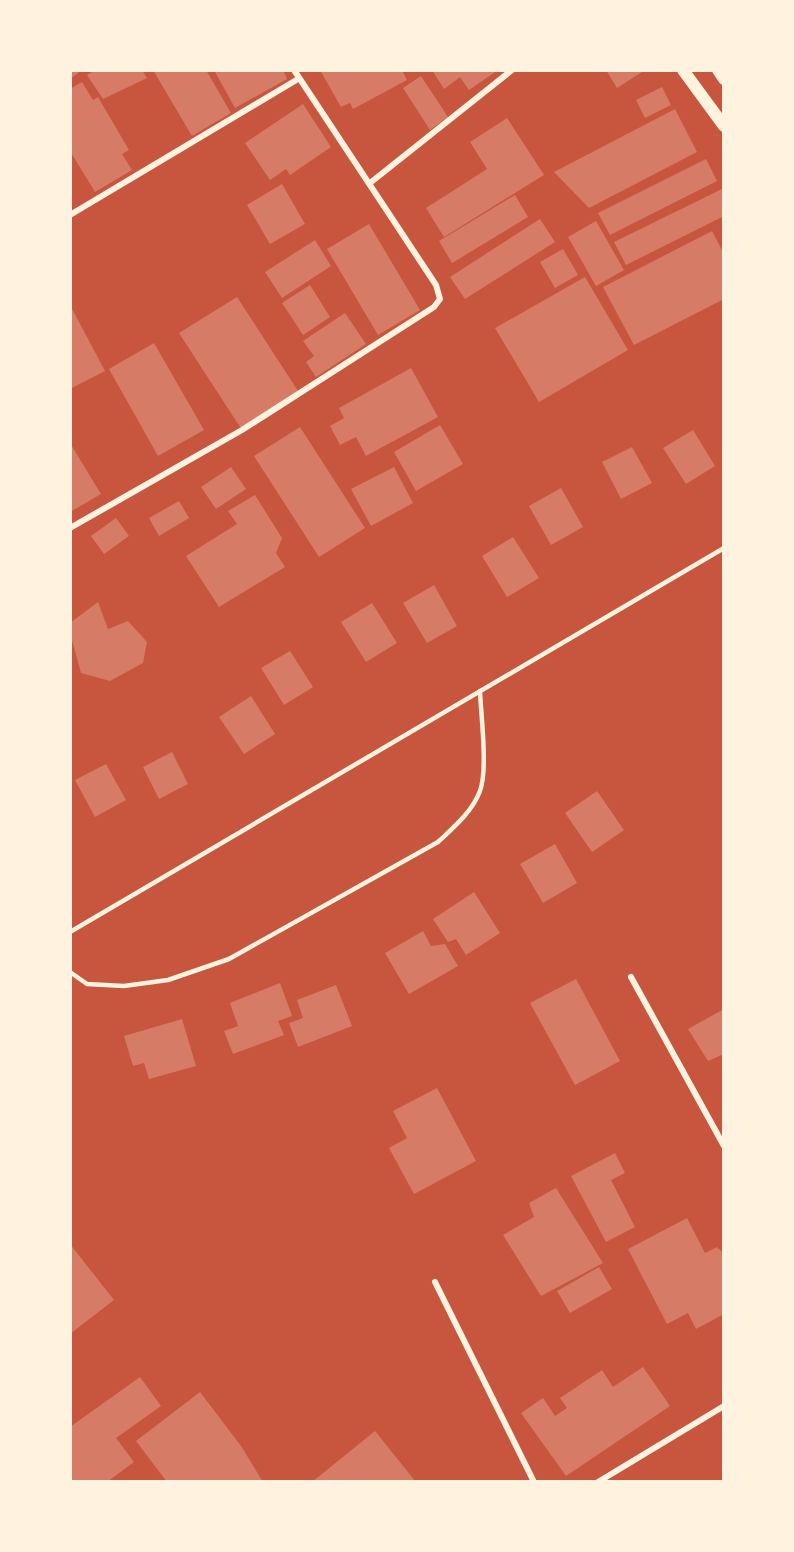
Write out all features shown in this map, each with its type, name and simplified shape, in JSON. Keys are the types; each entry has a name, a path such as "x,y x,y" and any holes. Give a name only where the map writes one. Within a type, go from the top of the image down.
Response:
{"main road":[{"path":"683,70 723,126"},
{"path":"718,70 723,79"}],"street":[{"path":"70,528 242,430 434,307 440,299 436,285 294,70"},
{"path":"370,183 512,70"},
{"path":"70,215 298,79"},
{"path":"631,978 723,1146"},
{"path":"435,1282 534,1482"},
{"path":"598,1482 723,1406"}],"lane":[{"path":"70,932 723,548"},
{"path":"70,972 87,984 124,986 168,980 229,959 438,842 463,819 480,790 483,765 480,691"}],"building":[{"path":"70,70 82,70 70,79"},
{"path":"96,70 142,70 147,78 103,99 87,75"},
{"path":"153,70 206,70 231,113 192,136"},
{"path":"214,70 283,70 287,79 235,108"},
{"path":"320,70 402,70 407,80 353,109 350,103 341,107"},
{"path":"432,70 498,70 469,90 460,77 444,89"},
{"path":"606,70 645,70 617,88"},
{"path":"421,76 448,117 430,130 403,88"},
{"path":"82,82 93,100 98,97 129,150 122,154 132,170 95,192 70,151 70,89"},
{"path":"662,87 671,105 645,118 636,100"},
{"path":"303,104 331,147 290,175 286,169 270,180 245,143"},
{"path":"675,109 697,152 589,208 554,172"},
{"path":"507,118 544,175 444,237 426,208 487,169 470,142"},
{"path":"706,159 717,181 610,235 598,213"},
{"path":"282,184 305,224 270,244 247,205"},
{"path":"724,188 724,216 626,265 614,242"},
{"path":"515,195 528,217 452,263 439,241"},
{"path":"540,219 555,242 465,299 450,277"},
{"path":"596,221 624,270 596,286 568,237"},
{"path":"369,224 420,310 378,335 327,249"},
{"path":"712,231 724,254 724,299 634,345 603,287"},
{"path":"315,240 331,266 282,298 265,272"},
{"path":"563,249 578,275 555,288 540,262"},
{"path":"585,277 628,350 539,402 495,328"},
{"path":"310,285 330,317 303,335 282,303"},
{"path":"237,297 300,394 242,430 179,333"},
{"path":"70,305 105,371 70,389"},
{"path":"345,313 366,344 316,377 306,362 314,356 303,341"},
{"path":"154,343 204,430 158,456 109,369"},
{"path":"411,368 438,417 366,456 356,437 340,445 330,426 344,418 339,408"},
{"path":"440,425 463,464 416,491 394,452"},
{"path":"300,427 365,528 319,557 254,456"},
{"path":"693,430 715,466 686,484 663,448"},
{"path":"70,443 101,494 70,512"},
{"path":"632,447 652,483 621,499 602,462"},
{"path":"231,467 246,489 216,509 201,487"},
{"path":"394,467 413,503 371,526 351,489"},
{"path":"561,488 583,527 551,545 529,506"},
{"path":"255,495 282,538 276,553 285,567 219,607 186,556 237,524 228,511"},
{"path":"179,501 189,518 159,536 149,518"},
{"path":"116,518 129,536 104,554 91,536"},
{"path":"513,537 539,578 507,597 482,556"},
{"path":"434,585 457,626 427,643 403,603"},
{"path":"98,602 108,629 128,621 147,642 143,663 110,681 81,673 70,633 70,623"},
{"path":"372,603 397,643 366,662 341,622"},
{"path":"290,651 313,687 284,705 261,668"},
{"path":"251,696 275,734 244,754 219,717"},
{"path":"172,752 188,784 159,799 143,767"},
{"path":"106,764 126,800 95,817 75,780"},
{"path":"597,791 624,830 592,852 565,813"},
{"path":"555,844 577,883 543,903 520,864"},
{"path":"474,892 500,933 466,955 456,939 448,942 433,919"},
{"path":"423,931 431,946 445,944 458,966 409,994 385,953"},
{"path":"576,979 620,1061 575,1085 530,1003"},
{"path":"280,983 292,1016 278,1021 284,1035 233,1054 224,1031 238,1026 230,1003"},
{"path":"336,985 352,1026 298,1047 289,1023 303,1018 297,1000"},
{"path":"724,1009 724,1054 708,1061 688,1029"},
{"path":"182,1019 196,1066 149,1079 144,1063 133,1066 124,1036"},
{"path":"437,1088 476,1161 414,1194 389,1148 407,1138 393,1111"},
{"path":"615,1153 625,1173 611,1180 635,1227 606,1242 571,1176"},
{"path":"556,1188 603,1263 541,1296 503,1235 534,1217 529,1203"},
{"path":"687,1218 705,1253 717,1247 724,1254 724,1314 696,1329 688,1313 667,1324 628,1249"},
{"path":"70,1244 114,1300 70,1334"},
{"path":"599,1267 612,1289 570,1313 557,1291"},
{"path":"643,1367 670,1406 566,1476 521,1413 543,1398 555,1416 567,1408 560,1398 602,1370 613,1387"},
{"path":"140,1377 161,1406 116,1438 134,1462 107,1482 70,1482 70,1427"},
{"path":"200,1392 241,1446 263,1482 167,1482 136,1441"},
{"path":"375,1431 416,1482 312,1482"}]}
